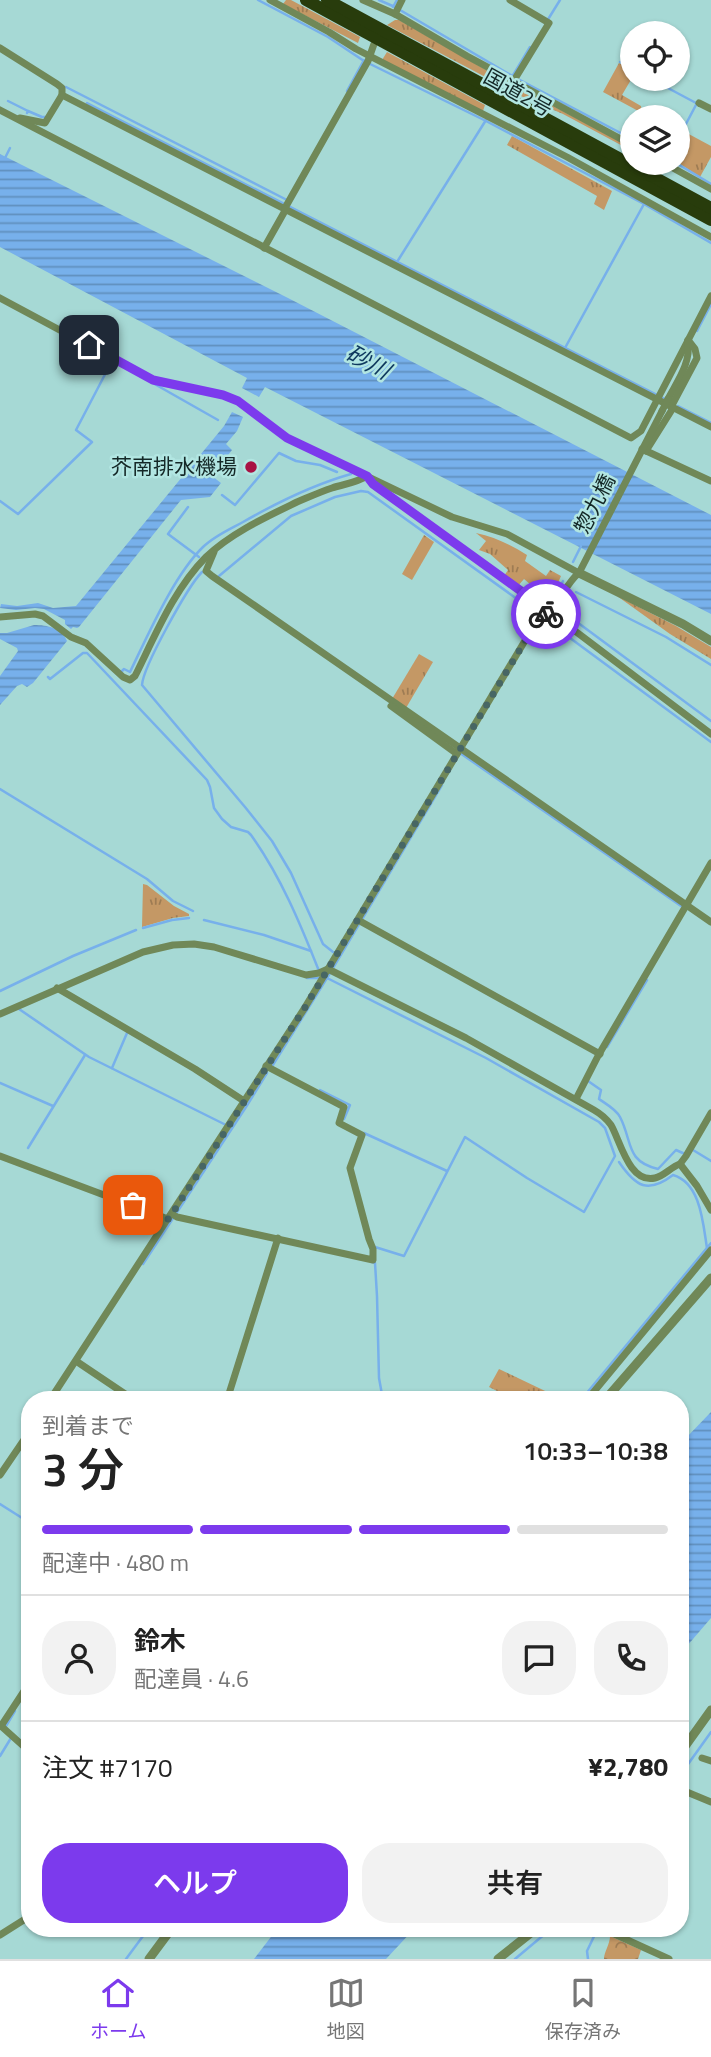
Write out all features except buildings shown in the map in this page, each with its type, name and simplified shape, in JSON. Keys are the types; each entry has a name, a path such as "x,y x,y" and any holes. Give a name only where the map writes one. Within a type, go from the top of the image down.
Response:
{"highway":[{"name":"国道2号","path":"306,0 711,220"},
{"name":"国道2号","path":"327,0 711,208"}],"street":[{"path":"270,0 368,60 568,157 711,237"},
{"path":"363,0 393,13 513,82 620,139"},
{"path":"384,24 402,0"},
{"path":"510,0 549,23 513,82"},
{"path":"264,248 368,60 374,44"},
{"path":"0,48 62,88 62,95 45,123 17,118"},
{"path":"62,95 658,397 711,428"},
{"path":"699,103 711,109"},
{"path":"0,110 631,438 641,431 711,296"},
{"path":"686,175 711,189"},
{"path":"0,298 153,380 223,395 238,401 287,438 452,517 507,534 582,568 711,641"},
{"path":"644,450 671,405 690,354 688,341"},
{"path":"644,450 662,411 671,405"},
{"path":"644,450 711,481"},
{"name":"惣九橋","path":"56,1391 173,1217 266,1066 331,970 536,624 550,612 582,568 644,450"},
{"path":"0,617 35,614 51,620 68,634 86,643 123,677 130,680 135,676 185,583 205,558 231,538 296,503 367,476"},
{"path":"367,476 373,484 550,612 711,734"},
{"path":"216,549 206,571 212,576 459,751"},
{"path":"391,706 711,922"},
{"path":"576,1099 598,1056 711,863"},
{"path":"360,921 598,1056"},
{"path":"0,1014 143,952 173,945 194,944 214,947 306,975 331,970 466,1038 605,1117 613,1128 622,1154 640,1175 647,1178 655,1178 680,1164 707,1127 711,1114"},
{"path":"58,990 195,1069 244,1101"},
{"path":"0,1156 173,1217 373,1260 373,1249 350,1168 362,1135 339,1124 344,1107 266,1066"},
{"path":"680,1164 711,1210"},
{"path":"230,1391 278,1238"},
{"path":"594,1391 711,1250"},
{"path":"613,1391 711,1278"},
{"path":"76,1361 121,1391"},
{"path":"0,1475 21,1445"},
{"path":"21,1695 1,1725 21,1744"},
{"path":"689,1741 711,1710"},
{"path":"702,1758 711,1761"},
{"path":"689,1793 711,1802"},
{"path":"0,1935 21,1922"},
{"path":"149,1959 165,1937"},
{"path":"498,1959 526,1937"},
{"path":"621,1937 669,1959"}],"green space":[{"path":"286,0 291,0 360,37 358,43 283,4"},
{"path":"399,20 620,142 620,145 563,114 523,97 387,25"},
{"path":"387,52 485,105 483,111 382,60"},
{"path":"619,63 620,91 624,91 622,95 639,105 627,105 603,92"},
{"path":"690,135 711,146 711,157 700,177 690,170"},
{"path":"512,136 612,191 604,210 594,204 597,196 507,145"},
{"path":"476,533 503,542 527,555 525,561 546,576 550,570 561,576 550,601 524,579 518,586 504,576 508,570 490,554 479,550 486,541"},
{"path":"424,535 434,542 412,580 402,574"},
{"path":"617,596 711,647 711,659 670,634"},
{"path":"419,654 433,662 406,708 392,699"},
{"path":"143,884 189,914 189,916 142,927"},
{"path":"499,1369 545,1391 497,1391 489,1387"},
{"path":"612,1937 641,1950 638,1959 604,1959"}],"water":[{"name":"砂川","path":"0,154 711,515 711,614 265,387 259,397 242,388 247,378 0,247"},
{"path":"232,412 243,417 237,431 226,444 232,450 212,476 221,483 210,497 181,500 79,627 71,629 65,624 65,620 44,609 0,608 1,604 17,606 38,603 53,608 76,606 224,426"},
{"path":"34,625 54,628 62,633 67,641 33,683 27,687 22,684 17,686 0,705 0,676 18,651 0,639 0,633"},
{"path":"711,1412 711,1618 689,1644 689,1435"},
{"path":"271,1937 407,1937 386,1959 254,1959"}],"waterway":[{"path":"258,0 328,37 364,61 486,121 644,204 711,243"},
{"path":"379,0 395,7"},
{"path":"393,7 397,0"},
{"path":"547,21 560,0"},
{"path":"400,10 514,77"},
{"path":"512,77 530,47"},
{"path":"347,91 364,60"},
{"path":"518,79 620,133"},
{"path":"66,87 287,200"},
{"path":"674,91 696,103"},
{"path":"8,101 28,111"},
{"path":"87,103 667,400"},
{"path":"690,116 697,103"},
{"path":"27,113 28,111 45,117"},
{"path":"397,262 486,120"},
{"path":"5,158 10,148"},
{"path":"690,171 711,184"},
{"path":"565,348 644,204"},
{"path":"697,331 711,304"},
{"path":"0,501 18,514 92,442 76,430 112,361"},
{"path":"151,382 218,420"},
{"path":"678,406 711,423"},
{"path":"222,495 235,505 279,453 296,461 320,465 337,472"},
{"path":"121,672 124,669 130,672 172,589 192,559 207,543 282,501 351,474"},
{"path":"219,576 291,516 335,497 361,491 368,492 538,614"},
{"path":"188,507 168,534 199,557"},
{"path":"573,562 581,546"},
{"path":"202,572 167,627 142,685 272,841 291,873 323,944 333,952"},
{"path":"552,603 563,581"},
{"path":"576,592 666,637 711,665"},
{"path":"562,611 711,721"},
{"path":"547,621 711,742"},
{"path":"48,677 50,679 83,653 87,653 207,780 214,808 222,819 231,827 248,832 272,867 319,971"},
{"path":"460,753 681,906"},
{"path":"327,978 442,785"},
{"path":"0,789 147,879 173,901 193,911"},
{"path":"143,928 189,918"},
{"path":"204,920 264,935 311,951"},
{"path":"0,991 136,930"},
{"path":"307,978 319,978"},
{"path":"271,1068 327,978 486,1058 599,1122 605,1128 615,1156 584,1212 465,1137 404,1256 375,1247"},
{"path":"607,1047 647,980"},
{"path":"19,1009 89,1057 226,1125"},
{"path":"112,1068 127,1033"},
{"path":"28,1148 85,1055"},
{"path":"143,1264 267,1073"},
{"path":"588,1081 601,1090 599,1099 618,1114 635,1156 640,1161 658,1169 676,1150 685,1154"},
{"path":"0,1083 53,1106"},
{"path":"320,1090 350,1105 344,1119"},
{"path":"364,1133 447,1171"},
{"path":"693,1150 711,1161"},
{"path":"619,1162 631,1177 643,1185 656,1184 673,1175 690,1186 702,1216 707,1248"},
{"path":"588,1391 711,1243"},
{"path":"372,1262 375,1263 381,1391"},
{"path":"0,1504 21,1517"},
{"path":"6,1726 15,1711"},
{"path":"689,1763 711,1732"},
{"path":"0,1756 11,1738"},
{"path":"126,1959 142,1937"},
{"path":"515,1959 541,1937"},
{"path":"588,1959 587,1951 594,1937"}],"way so far":[{"path":"133,1205 168,1219 172,1214 291,1030 528,636 546,614"}],"place":[{"name":"芥南排水機場","path":"251,467"}],"route":[{"path":"89,345 153,380 223,395 238,401 287,438 367,476 373,484 550,612 546,614"}]}
